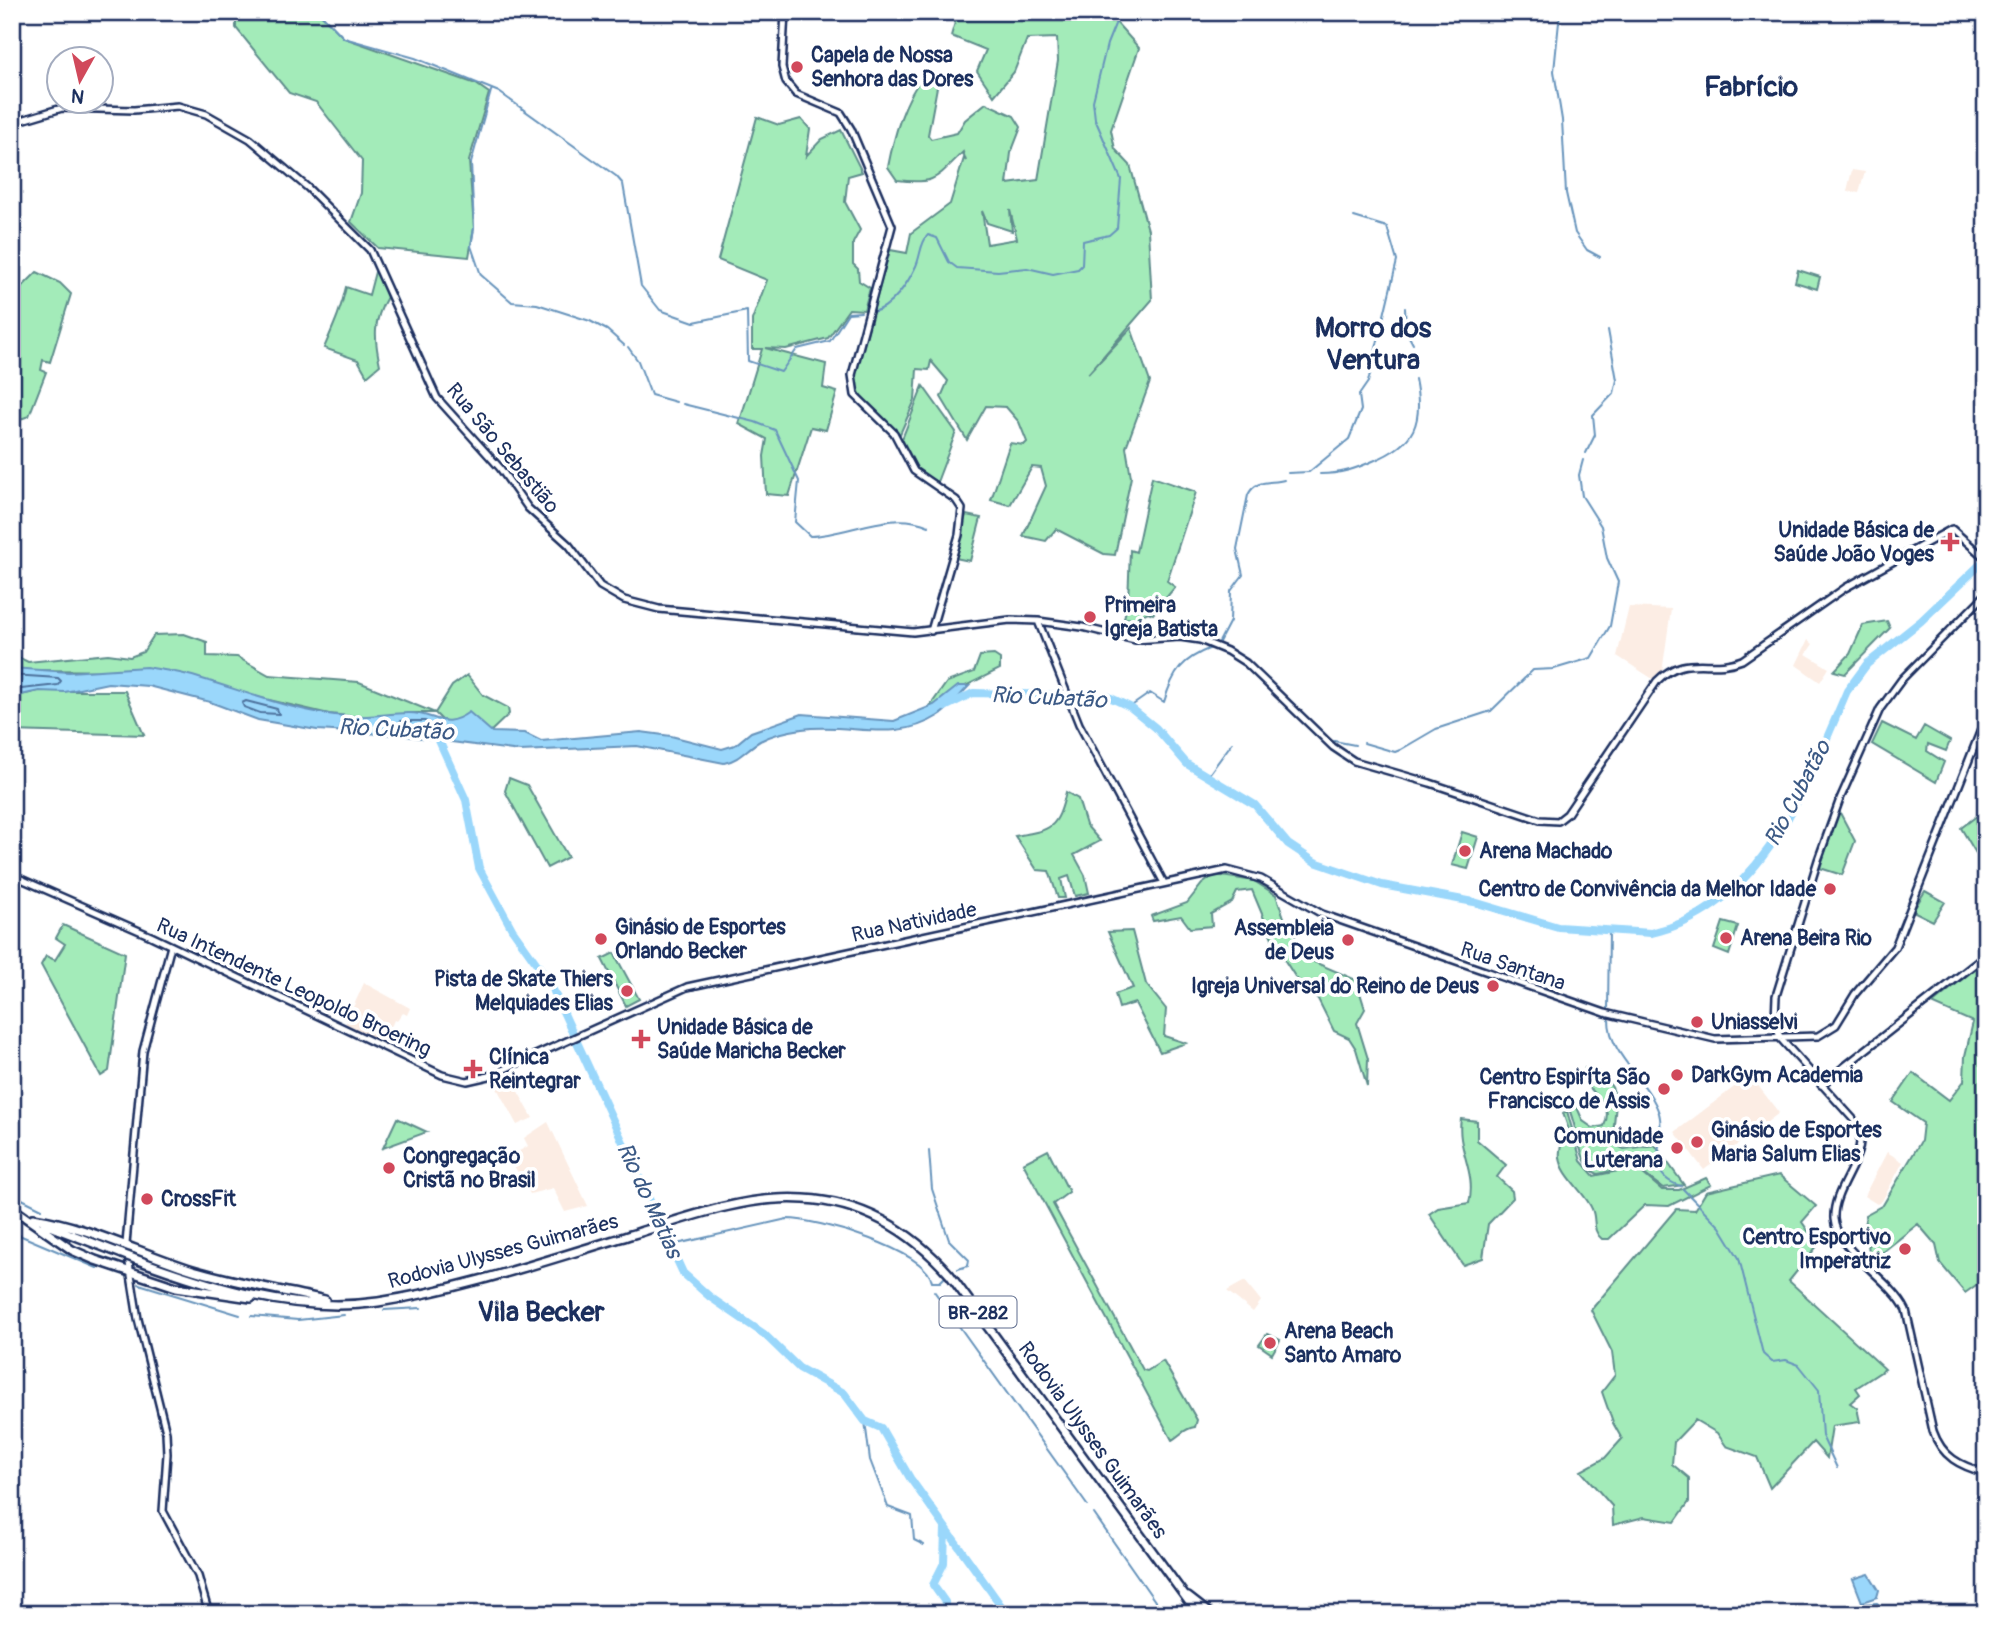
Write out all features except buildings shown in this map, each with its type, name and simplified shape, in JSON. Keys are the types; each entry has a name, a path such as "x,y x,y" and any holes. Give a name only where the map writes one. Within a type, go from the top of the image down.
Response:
{"highway":[{"name":"Rodovia Ulysses Guimarães","path":"12,1207 122,1254 205,1283 283,1301 342,1304 376,1302 430,1292 676,1221 763,1200 804,1199 866,1212 913,1239 960,1287 1198,1614"},
{"path":"12,1207 72,1250 130,1272 176,1287 283,1301"},
{"path":"33,1218 79,1227 231,1281 342,1304"},
{"path":"1182,1591 1191,1614"},
{"path":"1182,1591 1210,1614"}],"main road":[{"path":"785,12 782,67 786,82 796,94 841,113 851,129 892,226 852,375 854,392 897,436 916,474 956,500 962,509 961,527 931,631"},
{"name":"Rua São Sebastião","path":"12,123 58,108 134,110 178,106 219,120 261,148 344,221 370,250 441,404 500,468 528,508 569,545 595,582 615,596 659,609 905,632 1010,620 1038,621 1082,626 1135,640 1180,637 1210,643 1246,663 1295,707 1333,747 1354,761 1440,786 1528,817 1554,822 1564,817 1643,701 1668,671 1693,663 1725,664 1742,660 1845,588 1952,529 1986,559"},
{"path":"1986,594 1902,679 1880,709 1818,860 1776,996 1775,1019 1780,1038 1853,1119 1862,1136 1860,1147 1837,1200 1836,1228 1843,1239 1898,1296 1906,1310 1933,1430 1941,1449 1958,1463 1986,1473"},
{"path":"1038,621 1076,717 1164,883"},
{"name":"Rua Santana","path":"1249,874 1322,914 1579,1006 1701,1037 1818,1036 1836,1025 1855,994 1891,954 1986,717"},
{"name":"Rua Natividade","path":"564,1042 672,992 698,984 1218,870 1249,874"},
{"name":"Rua Intendente Leopoldo Broering","path":"12,875 171,946 452,1079 483,1078 564,1042"},
{"path":"171,946 143,1051 127,1244 130,1272 166,1432 163,1514 198,1576 209,1614"},
{"path":"1821,1084 1986,955"},
{"path":"1793,1038 1796,1056"}],"shaded area":[{"path":"1852,170 1865,172 1859,193 1847,191"},
{"path":"1629,607 1671,609 1662,673 1653,679 1617,656"},
{"path":"1808,640 1813,644 1806,654 1829,668 1820,682 1796,665"},
{"path":"364,983 410,1008 407,1015 403,1013 397,1021 394,1020 384,1043 345,1025"},
{"path":"507,1072 533,1118 517,1125 492,1079"},
{"path":"1750,1075 1779,1113 1704,1170 1675,1132"},
{"path":"548,1122 588,1206 565,1212 553,1188 530,1194 509,1157 528,1146 524,1138"},
{"path":"1887,1152 1903,1162 1882,1201 1877,1204 1864,1196"},
{"path":"1245,1281 1261,1301 1253,1312 1227,1291"}],"green space":[{"path":"236,12 319,12 344,38 476,84 489,93 469,161 474,228 469,257 378,248 351,222 361,193 362,161 316,102 289,93 236,28"},
{"path":"958,12 1107,12 1139,48 1111,130 1115,149 1130,165 1148,230 1152,300 1088,374 1131,328 1150,382 1126,447 1131,477 1115,555 1104,554 1056,529 1046,541 1023,536 1046,486 1041,468 1032,467 1010,505 991,500 1010,443 1024,445 1027,442 1019,422 1006,407 986,406 967,440 941,397 948,381 931,361 929,370 917,369 915,400 900,434 863,400 854,380 890,250 907,253 911,233 950,204 964,158 966,161 963,152 941,174 920,181 897,180 888,167 900,120 923,76 932,76 937,87 928,135 931,139 957,133 965,120 986,103 1014,116 1021,127 1011,153 1007,184 1038,180 1058,61 1057,38 1027,39 1014,72 994,96 977,71 986,50 951,36","holes":["1010,210 1017,239 987,244 982,211 987,223 1012,231"]},
{"path":"757,117 779,125 801,119 810,129 806,156 822,139 841,130 862,172 848,176 845,202 860,230 853,243 853,264 858,269 859,281 870,288 864,310 849,309 828,338 786,349 765,348 826,364 823,388 837,392 826,430 811,427 789,496 766,494 764,456 767,439 739,424 762,349 752,349 752,320 767,280 718,260"},
{"path":"376,268 387,297 379,314 376,330 380,365 367,376 358,360 324,348 346,287 369,295"},
{"path":"1798,270 1820,277 1817,289 1795,282"},
{"path":"37,272 60,283 71,294 50,362 43,360 41,370 46,372 29,416 12,422 12,297"},
{"path":"923,386 956,432 937,482 920,474 902,439"},
{"path":"1152,477 1196,492 1167,581 1175,587 1153,614 1148,612 1134,619 1124,618 1128,602 1130,550 1136,552"},
{"path":"966,515 981,518 970,561 955,558"},
{"path":"1887,621 1890,628 1845,674 1834,671 1850,654 1863,625"},
{"path":"184,634 207,642 207,656 237,657 269,675 359,682 435,713 410,713 379,719 329,714 146,671 12,670 12,654 28,662 108,654 130,657 143,652 154,635"},
{"path":"994,655 1000,659 1000,669 947,695 933,707 930,706 947,682 974,672 980,656"},
{"path":"467,675 483,695 508,708 509,714 488,734 442,720 435,713 452,686"},
{"path":"39,691 125,691 144,735 12,731 12,697"},
{"path":"1882,723 1916,740 1924,726 1950,741 1946,751 1928,744 1927,751 1944,762 1936,782 1872,744"},
{"path":"509,778 527,785 568,857 547,868 505,791"},
{"path":"1066,792 1078,799 1086,825 1100,841 1074,855 1085,875 1089,893 1075,896 1069,876 1061,879 1065,898 1058,898 1049,871 1037,870 1015,836 1051,826 1059,814"},
{"path":"1986,809 1986,865 1983,865 1961,828"},
{"path":"1839,811 1855,841 1842,875 1820,868"},
{"name":"Arena Machado","path":"1462,832 1478,837 1468,869 1452,865"},
{"path":"1215,875 1254,881 1276,895 1286,923 1314,962 1356,980 1365,1009 1357,1023 1368,1059 1367,1086 1356,1049 1349,1038 1334,1031 1318,999 1296,978 1275,945 1252,890 1237,892 1232,902 1211,914 1212,926 1190,928 1181,916 1153,921 1151,916 1187,903 1202,884"},
{"path":"1925,891 1945,902 1933,921 1913,911"},
{"name":"Arena Beira Rio","path":"1723,922 1738,926 1729,955 1714,949"},
{"path":"63,925 125,953 109,1071 101,1076 41,965 46,956 55,960 65,944 56,938"},
{"path":"1132,931 1146,984 1166,1009 1164,1036 1186,1043 1160,1052 1135,1003 1119,1008 1115,994 1133,988 1108,932"},
{"path":"614,953 639,999 626,1006 602,959"},
{"path":"1986,960 1986,1278 1965,1293 1940,1263 1936,1245 1918,1224 1870,1262 1865,1215 1883,1205 1921,1141 1923,1123 1893,1102 1913,1073 1949,1100 1964,1081 1965,1056 1973,1022 1932,1004"},
{"path":"1585,1068 1603,1076 1614,1093 1614,1144 1624,1149 1655,1145 1684,1185 1663,1188 1633,1168 1598,1174 1591,1170 1582,1155 1568,1107 1571,1103 1576,1105 1583,1121 1593,1128 1604,1126 1607,1111 1583,1079"},
{"path":"1567,1111 1581,1161 1594,1176 1628,1169 1642,1173 1662,1190 1679,1190 1706,1178 1711,1185 1669,1206 1645,1205 1609,1239 1602,1239 1596,1232 1588,1202 1561,1164 1561,1146 1570,1133 1563,1113"},
{"path":"397,1118 427,1132 383,1148"},
{"path":"1461,1119 1477,1121 1477,1140 1506,1165 1497,1177 1512,1191 1513,1198 1488,1224 1483,1258 1463,1265 1429,1214 1438,1208 1469,1203 1469,1170 1461,1140"},
{"path":"1048,1150 1069,1192 1053,1204 1143,1370 1147,1371 1163,1361 1197,1420 1195,1427 1185,1430 1172,1440 1023,1163"},
{"path":"1779,1175 1816,1206 1802,1222 1818,1245 1789,1281 1885,1369 1856,1388 1860,1394 1850,1403 1857,1408 1860,1422 1832,1426 1827,1458 1813,1442 1770,1488 1757,1457 1726,1446 1717,1433 1695,1420 1674,1442 1672,1464 1689,1478 1689,1502 1675,1522 1644,1517 1613,1525 1612,1506 1581,1471 1605,1458 1622,1439 1602,1392 1615,1375 1612,1352 1591,1310 1676,1209 1695,1210 1706,1192"},
{"name":"Arena Beach Santo Amaro","path":"1267,1334 1280,1340 1272,1354 1259,1345"}],"water":[{"path":"146,667 186,674 289,706 326,714 361,716 409,713 446,721 469,712 492,732 525,733 541,741 641,732 671,736 722,749 735,745 751,732 802,714 894,721 934,705 958,686 969,686 942,713 921,724 888,731 820,728 791,731 764,739 724,763 637,746 520,751 398,735 317,730 258,720 210,702 148,686 108,683 65,692 39,691 12,697 12,668 69,672"},
{"path":"1869,1574 1879,1590 1877,1597 1862,1602 1853,1579"},
{"path":"1877,1603 1890,1614 1865,1614 1865,1604"}],"waterway":[{"path":"319,12 344,38 415,58 499,92 616,176 623,184 641,286 660,310 694,322 747,311 748,361 781,372 797,349 830,341 848,313 861,312"},
{"path":"872,312 886,306 904,287 928,235 937,238 949,262 957,268 998,271 1027,268 1053,274 1078,269 1082,265 1083,241 1109,235 1117,228 1121,179 1095,119 1093,101 1107,44 1120,12"},
{"path":"1560,12 1554,71 1562,120 1566,193 1575,233 1587,250 1600,257"},
{"path":"1949,12 1955,15"},
{"path":"1981,32 1986,35"},
{"path":"491,91 471,163 474,228 471,246 481,275 512,302 537,304 590,321 607,330 624,345"},
{"path":"1288,473 1309,472 1349,439 1361,410 1359,395 1368,382 1397,261 1387,227 1354,217"},
{"path":"1405,308 1406,331 1413,344"},
{"path":"1586,453 1595,435 1593,415 1614,393 1617,380 1608,330"},
{"path":"628,347 638,361 651,395 676,402"},
{"path":"1320,474 1341,472 1360,466 1399,447 1407,439 1417,420 1418,394 1415,379"},
{"path":"683,404 755,422 775,430 799,481 795,522 810,536 884,521 899,520 929,526"},
{"path":"1364,743 1395,752 1436,729 1491,711 1533,670 1554,669 1591,658 1610,626 1618,582 1607,558 1601,526 1582,496 1579,475 1583,460"},
{"path":"1219,642 1230,621 1231,591 1243,575 1237,549 1248,495 1255,486 1284,480"},
{"name":"Rio Cubatão","path":"945,707 973,693 1107,696 1130,707 1156,728 1187,764 1255,805 1288,844 1315,862 1382,885 1474,902 1558,927 1651,933 1690,919 1723,898 1752,870 1776,838 1797,802 1847,691 1867,664 1921,621 1986,559"},
{"path":"1130,707 1150,693 1164,702 1171,682 1180,668 1193,657 1211,648"},
{"name":"Rio do Matias","path":"436,734 466,800 479,868 512,929 549,981 683,1273 710,1297 764,1334 799,1368 844,1393 865,1421 881,1428 910,1478 1007,1614"},
{"path":"1334,741 1355,745"},
{"path":"1203,776 1210,773 1232,743"},
{"path":"1608,1011 1609,931"},
{"path":"1609,1018 1610,1032 1621,1056 1646,1089 1659,1113 1661,1123 1658,1155 1662,1174 1669,1181 1681,1186"},
{"path":"929,1151 932,1189 949,1240 969,1260 968,1266 958,1269"},
{"path":"1683,1189 1720,1227 1739,1258 1763,1354 1772,1362 1786,1360 1799,1365 1819,1390 1822,1436 1837,1468"},
{"path":"12,1194 42,1209"},
{"path":"668,1246 787,1219 802,1220 845,1230 892,1248 926,1270 932,1282 940,1282 945,1277"},
{"path":"12,1232 97,1268"},
{"path":"139,1284 240,1315"},
{"path":"934,1291 1087,1505"},
{"path":"384,1310 421,1308"},
{"path":"251,1316 298,1320 344,1315"},
{"path":"865,1421 870,1460 888,1507 912,1516 914,1540 924,1545"},
{"path":"1094,1514 1164,1614"},
{"path":"945,1528 944,1563 933,1585 945,1602 945,1614"}],"place":[{"name":"Capela de Nossa Senhora das Dores","path":"797,67"},
{"name":"Unidade Básica de Saúde João Voges","path":"1950,542"},
{"name":"Primeira Igreja Batista","path":"1090,617"},
{"name":"Arena Machado","path":"1465,851"},
{"name":"Centro de Convivência da Melhor Idade","path":"1830,889"},
{"name":"Arena Beira Rio","path":"1726,938"},
{"name":"Ginásio de Esportes Orlando Becker","path":"601,939"},
{"name":"Assembleia de Deus","path":"1348,940"},
{"name":"Igreja Universal do Reino de Deus","path":"1493,986"},
{"name":"Pista de Skate Thiers Melquiades Elias","path":"627,991"},
{"name":"Uniasselvi","path":"1697,1022"},
{"name":"Unidade Básica de Saúde Maricha Becker","path":"641,1039"},
{"name":"Clínica Reintegrar","path":"473,1069"},
{"name":"DarkGym Academia","path":"1677,1075"},
{"name":"Centro Espiríta São Francisco de Assis","path":"1664,1089"},
{"name":"Ginásio de Esportes Maria Salum Elias","path":"1697,1142"},
{"name":"Comunidade Luterana","path":"1677,1148"},
{"name":"Congregação Cristã no Brasil","path":"389,1168"},
{"name":"CrossFit","path":"147,1199"},
{"name":"Centro Esportivo Imperatriz","path":"1905,1249"},
{"name":"Arena Beach Santo Amaro","path":"1270,1343"}],"district":[{"name":"Fabrício","path":"1751,86"},
{"name":"Morro dos Ventura","path":"1373,343"},
{"name":"Vila Becker","path":"541,1311"}]}
